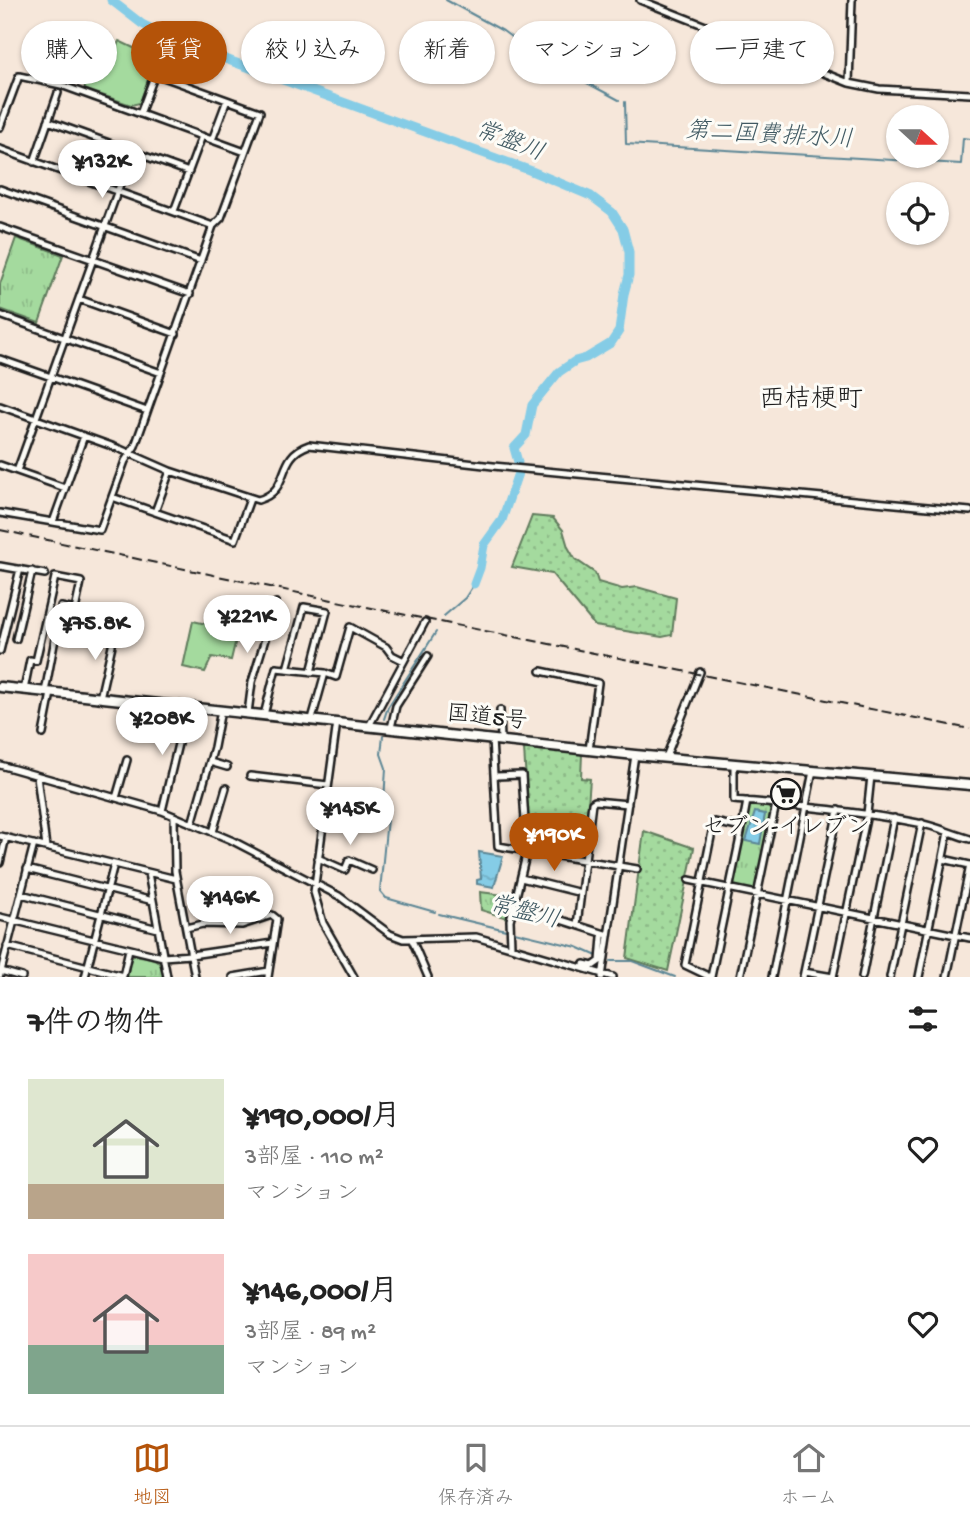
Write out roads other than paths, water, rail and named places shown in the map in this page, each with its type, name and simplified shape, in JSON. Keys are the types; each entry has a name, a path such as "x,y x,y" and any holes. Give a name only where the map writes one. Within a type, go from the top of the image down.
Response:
{"highway":[{"name":"国道5号","path":"0,687 635,755 970,785"}],"street":[{"path":"640,0 849,83 879,89 970,94"},
{"path":"849,83 852,0"},
{"path":"0,513 100,530 176,334 214,226 221,218 260,112 155,74 140,114"},
{"path":"0,127 19,76 61,85 245,152"},
{"path":"34,162 58,93"},
{"path":"212,140 227,100"},
{"path":"48,121 189,172"},
{"path":"174,211 202,136"},
{"path":"0,149 214,226"},
{"path":"17,471 132,151"},
{"path":"0,190 201,261"},
{"path":"0,227 190,294"},
{"path":"79,299 176,334"},
{"path":"0,315 161,373"},
{"path":"0,359 147,411"},
{"path":"0,406 131,453 170,471 258,500 274,493 292,453 309,445 493,466 970,511"},
{"path":"54,522 84,436"},
{"path":"0,465 65,488"},
{"path":"155,512 170,471"},
{"path":"112,497 235,540 250,499"},
{"path":"0,566 45,574"},
{"path":"0,648 20,569"},
{"path":"16,639 32,571"},
{"path":"24,690 30,660 36,662 55,577 81,582 75,610 61,607 43,734"},
{"path":"248,713 252,682 276,603"},
{"path":"287,670 304,607 327,611 311,672"},
{"path":"369,726 425,622"},
{"path":"264,715 276,668 325,673 336,677 350,627 386,647 392,655 404,661"},
{"path":"100,698 115,632"},
{"path":"391,728 396,706 428,656"},
{"path":"541,671 598,683 589,750"},
{"path":"666,757 699,672"},
{"path":"312,719 325,673"},
{"path":"162,811 187,706"},
{"path":"192,824 210,762 221,710"},
{"path":"500,710 496,776 498,846 637,869"},
{"path":"337,722 314,892 323,923 354,977"},
{"path":"0,765 162,811 213,832 314,882 351,904 390,934 412,940 465,936 491,940 593,966 600,961 605,936 635,755"},
{"path":"116,798 127,760"},
{"path":"210,762 227,767"},
{"path":"734,764 734,800 894,818 922,823 970,839"},
{"path":"772,977 813,771"},
{"path":"496,776 522,775 527,851 510,920 511,944"},
{"path":"37,776 46,847"},
{"path":"250,776 328,785"},
{"path":"838,810 804,974 833,977 867,814 871,776"},
{"path":"213,832 226,788"},
{"path":"742,828 714,822 685,965 710,977 742,828 747,801"},
{"path":"577,925 592,803 628,804"},
{"path":"740,977 776,804"},
{"path":"174,816 176,879 195,977"},
{"path":"862,977 894,818"},
{"path":"890,977 922,823"},
{"path":"919,977 948,832"},
{"path":"0,863 3,836 176,879"},
{"path":"22,977 0,973 34,844"},
{"path":"318,858 345,870 349,860 372,870"},
{"path":"943,859 970,865 947,977"},
{"path":"85,977 114,864"},
{"path":"27,869 153,901"},
{"path":"148,873 167,977"},
{"path":"521,878 581,893"},
{"path":"689,880 970,938"},
{"path":"21,894 158,929"},
{"path":"514,905 605,936"},
{"path":"186,928 242,925 272,915 277,919 268,974 233,977"},
{"path":"0,917 163,957 273,943"},
{"path":"602,975 605,936"},
{"path":"412,940 428,977"},
{"path":"511,944 613,977"},
{"path":"7,946 123,976 129,949"}],"water":[{"path":"755,812 765,814 760,844 746,841"},
{"path":"479,852 503,856 494,887 477,884 477,880 481,879"}],"waterway":[{"name":"常盤川","path":"111,0 142,24 179,42 529,170 591,196 612,212 623,229 629,252 629,275 619,331 611,343 559,372 532,405 526,435 514,448 518,462"},
{"name":"第二国費排水川","path":"446,0 503,31 535,55 619,100"},
{"name":"第二国費排水川","path":"625,102 626,144 961,164 963,138 970,139"},
{"name":"常盤川","path":"474,584 484,545 502,520 518,473"},
{"name":"常盤川","path":"444,616 465,598 474,584"},
{"name":"常盤川","path":"384,719 388,707 436,632"},
{"name":"常盤川","path":"383,736 381,754 386,768 384,801 387,819 380,891 386,898 435,912"},
{"name":"常盤川","path":"439,914 577,947 597,956"},
{"name":"常盤川","path":"611,961 632,961 675,977"}],"railway":[{"path":"0,530 970,729"}],"place":[{"name":"セブン-イレブン","path":"786,794"}],"district":[{"name":"西桔梗町","path":"811,401"}]}
